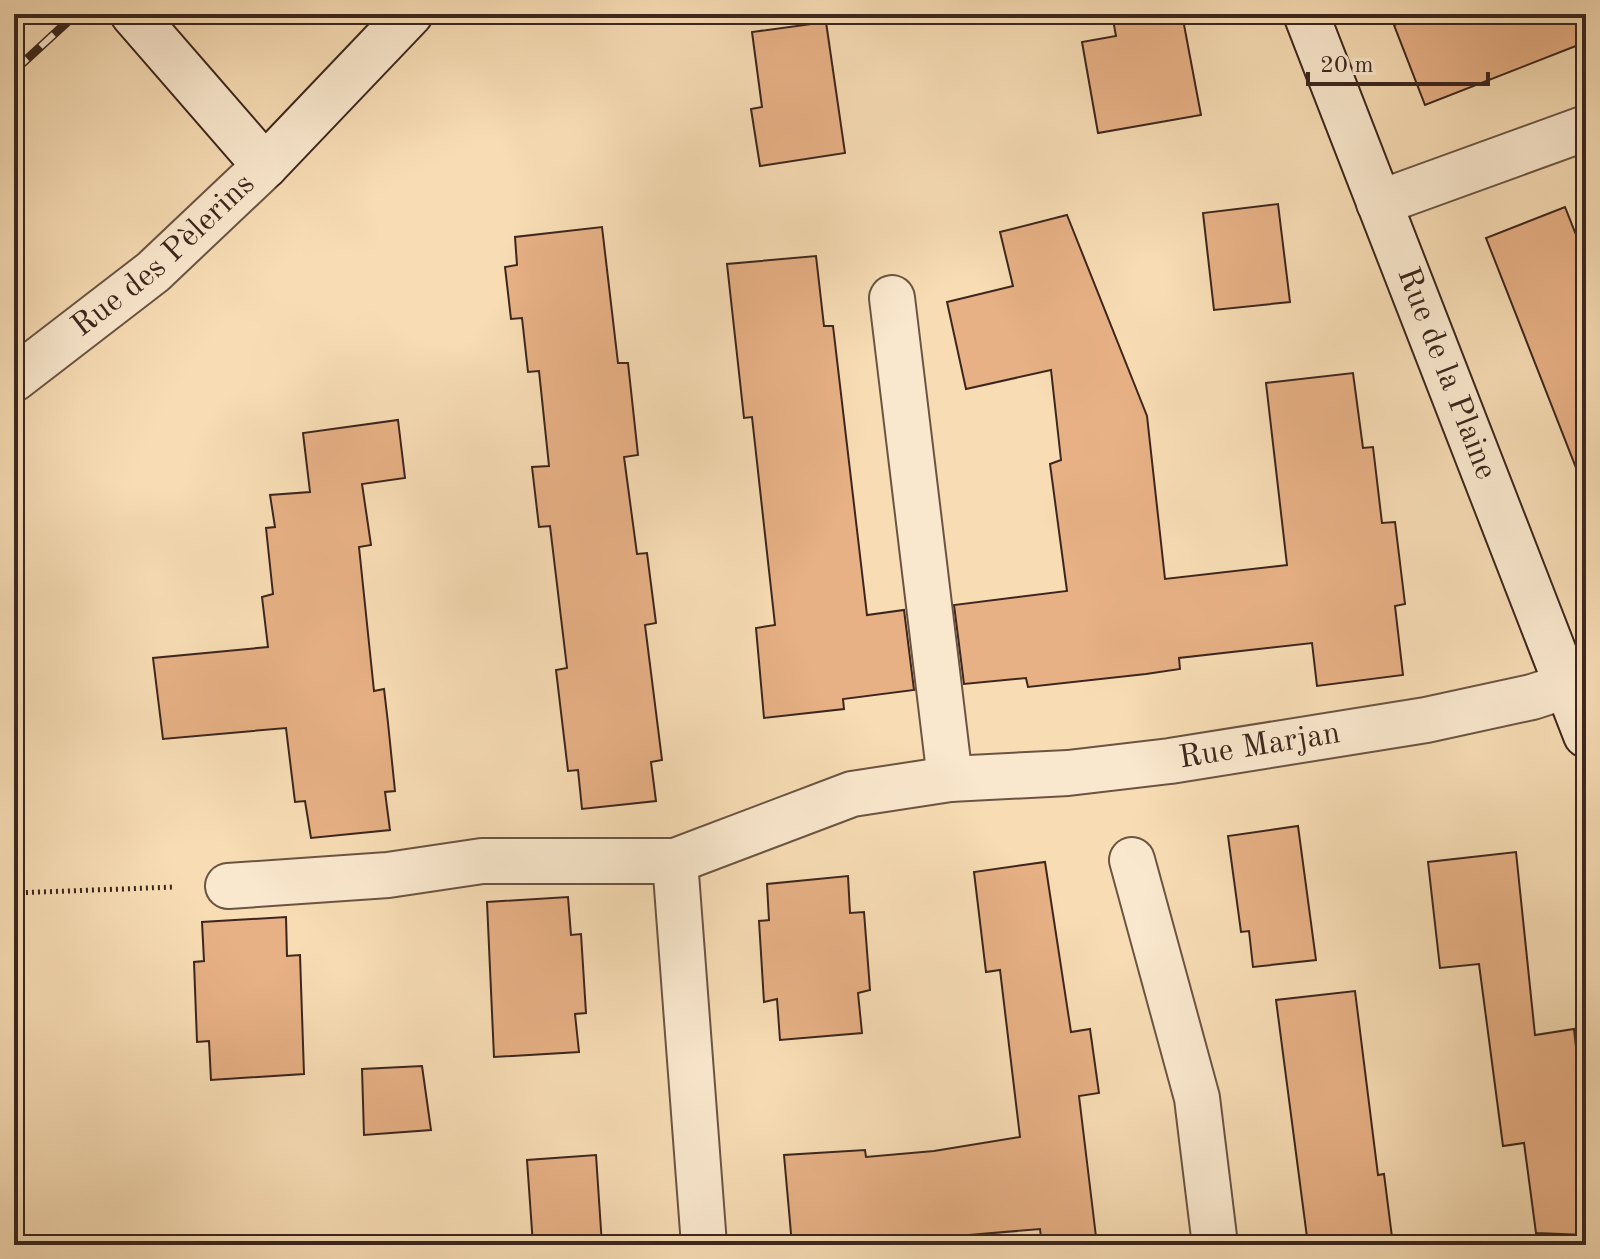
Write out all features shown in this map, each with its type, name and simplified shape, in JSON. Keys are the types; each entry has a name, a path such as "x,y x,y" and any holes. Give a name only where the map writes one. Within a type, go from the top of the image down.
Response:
{"street":[{"name":"Rue des Pèlerins","path":"14,379 153,272 265,166 133,14"},
{"path":"265,166 410,14"},
{"name":"Rue de la Plaine","path":"1306,14 1586,735"},
{"path":"1379,203 1586,128"},
{"path":"892,298 950,779"},
{"name":"Rue Marjan","path":"675,861 852,794 950,779 1068,773 1170,761 1426,720 1566,686"},
{"path":"1132,860 1197,1098 1215,1245"},
{"path":"228,886 388,875 482,861 675,861 704,1245"}],"path":[{"path":"14,893 228,886"}],"building":[{"path":"1112,14 1182,14 1201,115 1098,133 1082,42 1116,36"},
{"path":"1422,14 1586,14 1586,42 1425,105 1394,25"},
{"path":"826,22 845,153 760,166 751,109 762,107 752,32"},
{"path":"1278,204 1290,302 1214,310 1203,213"},
{"path":"1565,207 1586,260 1586,482 1582,483 1486,238"},
{"path":"1067,215 1147,416 1165,579 1287,565 1266,383 1353,373 1363,448 1373,447 1382,523 1395,522 1405,604 1395,606 1403,675 1317,686 1312,643 1179,658 1180,669 1146,674 1028,687 1026,678 964,684 954,605 1067,591 1050,464 1061,460 1051,370 966,389 947,302 1013,286 1000,232"},
{"path":"602,227 618,363 628,363 638,455 624,457 637,554 647,553 656,623 645,625 662,760 651,762 656,801 582,809 578,770 568,771 556,670 567,668 550,526 539,527 532,467 549,466 539,371 528,372 522,318 511,319 505,267 517,265 515,237"},
{"path":"816,256 824,326 833,326 867,615 904,610 914,690 843,699 844,709 764,718 756,628 775,625 752,417 744,418 727,264"},
{"path":"398,420 405,478 362,484 371,545 359,547 374,691 384,689 388,723 395,791 385,792 390,830 311,838 305,801 295,802 286,728 163,739 153,658 268,647 262,597 273,594 266,528 275,527 270,495 310,492 303,433"},
{"path":"1298,826 1316,960 1253,967 1249,931 1241,932 1228,836"},
{"path":"1516,852 1535,1035 1574,1029 1586,1138 1586,1235 1536,1233 1524,1143 1503,1146 1479,964 1440,968 1428,862"},
{"path":"1045,862 1071,1032 1090,1029 1099,1093 1079,1096 1097,1245 1042,1245 1040,1229 852,1245 792,1245 784,1155 865,1150 866,1157 934,1151 1020,1137 1000,970 986,972 974,872"},
{"path":"848,876 850,913 864,912 870,990 858,993 862,1033 780,1040 777,999 764,1002 759,921 769,920 767,884"},
{"path":"568,897 571,935 581,934 586,1013 575,1014 579,1052 494,1057 487,902"},
{"path":"286,917 287,956 300,955 304,1074 211,1080 209,1041 197,1042 194,962 204,961 202,922"},
{"path":"1355,991 1378,1175 1384,1174 1393,1245 1308,1245 1276,1000"},
{"path":"422,1066 431,1130 364,1135 362,1069"},
{"path":"596,1155 602,1245 533,1245 527,1160"}],"railway":[{"path":"14,71 76,14"}]}
